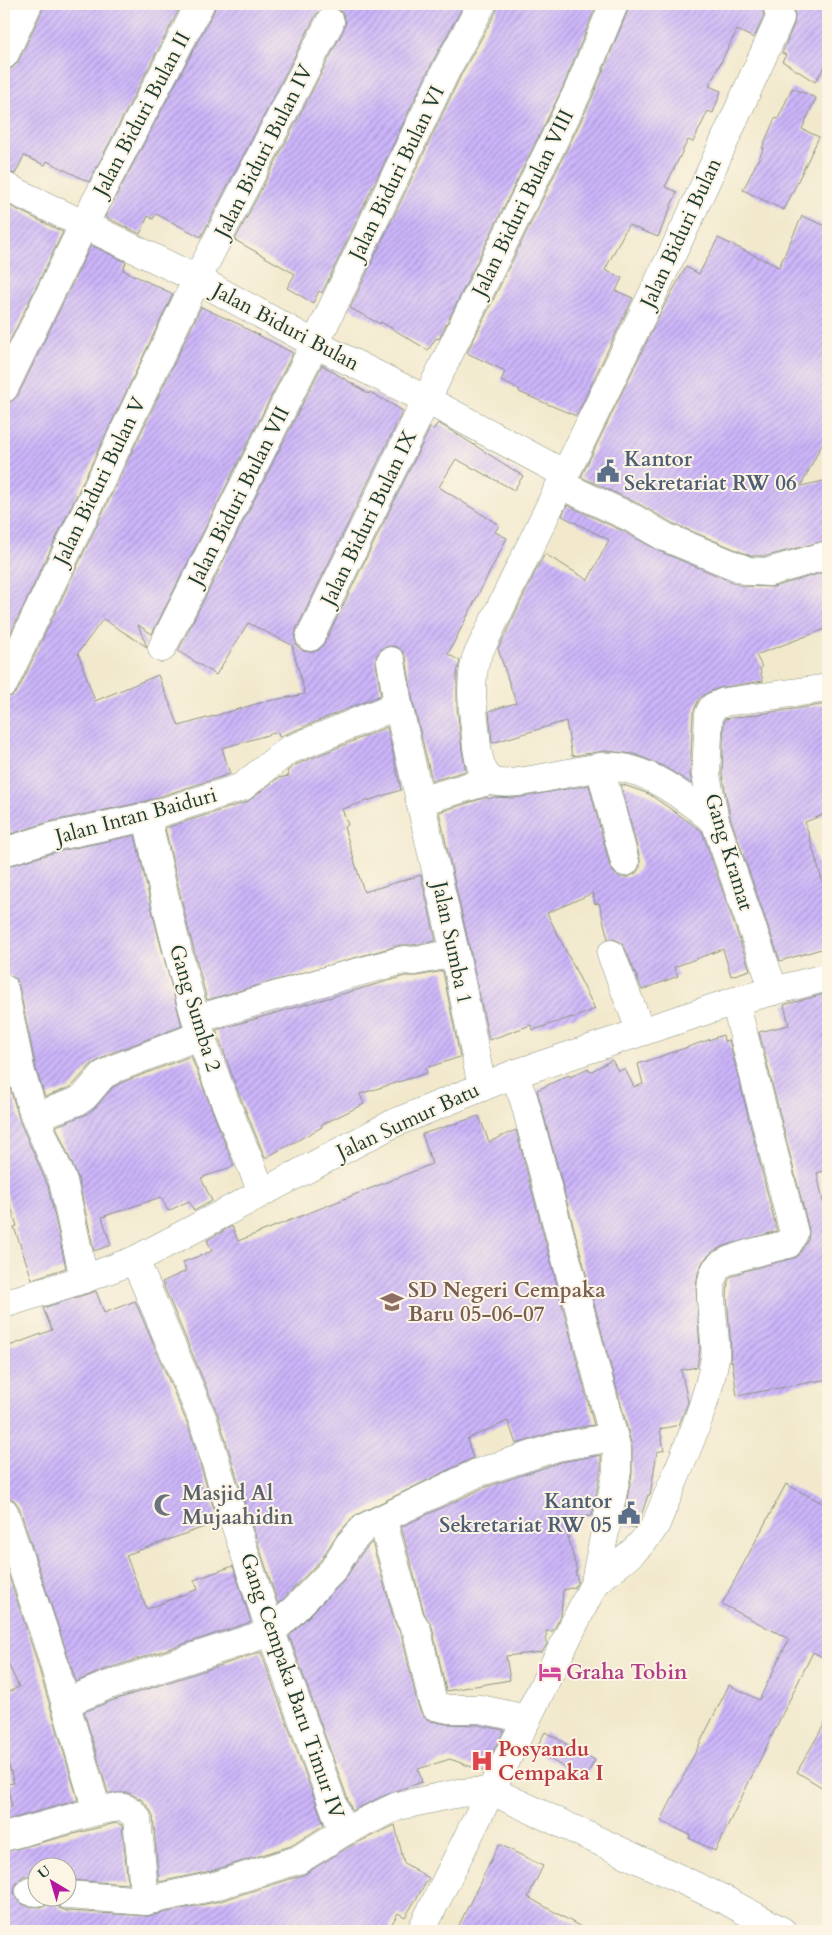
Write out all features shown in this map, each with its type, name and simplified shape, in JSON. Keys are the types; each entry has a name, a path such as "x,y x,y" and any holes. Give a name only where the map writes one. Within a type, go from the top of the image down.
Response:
{"street":[{"path":"4,55 28,4"},
{"name":"Jalan Biduri Bulan II","path":"4,388 84,224 200,4"},
{"name":"Jalan Biduri Bulan VI","path":"315,344 446,68 482,4"},
{"name":"Jalan Biduri Bulan VIII","path":"427,400 577,93 614,4"},
{"name":"Jalan Biduri Bulan","path":"491,780 484,772 478,752 471,688 476,658 689,219 778,11"},
{"name":"Jalan Biduri Bulan IV","path":"197,279 330,22"},
{"name":"Jalan Biduri Bulan","path":"4,186 197,279 315,344 427,400 563,480"},
{"name":"Jalan Biduri Bulan V","path":"4,683 197,279"},
{"name":"Jalan Biduri Bulan VII","path":"162,648 315,344"},
{"name":"Jalan Biduri Bulan IX","path":"310,637 427,400"},
{"path":"563,480 665,537 748,571 769,572 828,555"},
{"name":"Jalan Sumba 1","path":"391,661 398,705 455,953 482,1087"},
{"name":"Gang Kramat","path":"774,991 715,821 706,775 709,714 713,707 725,702 828,688"},
{"name":"Jalan Intan Baiduri","path":"4,852 52,838 147,818 242,787 287,751 398,705"},
{"path":"600,766 625,862"},
{"path":"420,800 491,780 498,783 521,782 600,766 617,766 642,773 679,793 715,821"},
{"name":"Gang Sumba 2","path":"147,818 173,934 199,1027 217,1083 262,1192"},
{"path":"35,1117 78,1101 90,1091 103,1075 199,1027 336,978 404,960 414,961 455,953"},
{"path":"611,954 641,1032"},
{"name":"Jalan Sumur Batu","path":"4,1304 84,1279 135,1260 392,1124 514,1074 735,1001 828,977"},
{"path":"4,989 21,1072 35,1117 63,1181 84,1279"},
{"path":"595,1582 641,1544 656,1524 701,1412 715,1357 712,1296 712,1277 715,1270 727,1260 788,1244 794,1233 735,1001"},
{"path":"421,1931 595,1582 617,1471 617,1450 546,1180 524,1100 514,1074"},
{"name":"Gang Cempaka Baru Timur IV","path":"135,1260 204,1420 229,1506 270,1632 343,1832"},
{"path":"65,1703 106,1686 270,1632 333,1570 349,1544 365,1527 477,1473 557,1447 613,1437"},
{"path":"4,1512 50,1650 97,1811"},
{"path":"382,1519 410,1619 417,1630 435,1706 440,1708 480,1709 527,1719"},
{"path":"78,1895 144,1901 215,1886 298,1860 343,1832 398,1806 459,1793 492,1791 725,1900 782,1931"},
{"path":"4,1837 97,1811 128,1809 137,1818 144,1901"}],"building":[{"path":"4,4 11,4 4,19"},
{"path":"43,4 182,4 89,182 47,161 45,165 24,156 15,174 4,171 4,70 12,68 18,62 42,11"},
{"path":"216,4 464,4 433,61 322,293 319,291 313,303 287,288 295,274 235,240 344,29 346,22 343,14 337,8 329,6 322,9 316,15 201,237 156,214 153,219 148,216 140,234 105,217"},
{"path":"498,4 597,4 563,87 439,339 436,338 428,350 381,322 380,324 350,308 461,75 496,12"},
{"path":"629,4 762,4 764,16 754,38 737,30 709,86 721,91 713,113 708,111 693,142 688,140 665,187 677,192 658,237 628,225 605,270 622,278 616,291 633,298 576,416 519,392 520,390 501,381 505,371 467,353 591,100"},
{"path":"793,4 828,4 828,61 815,82 782,61 786,55 782,53 794,24"},
{"path":"792,88 816,98 802,129 819,137 784,210 743,190 764,148 762,148 775,118 778,119"},
{"path":"4,203 63,232 4,353"},
{"path":"802,216 828,227 828,432 801,486 828,480 828,540 767,556 751,556 672,523 639,504 581,477 663,308 686,267 699,274 718,238 779,267"},
{"path":"91,245 126,262 123,270 173,294 4,647 4,403 12,401 18,395"},
{"path":"201,307 243,326 293,353 152,634 138,625 147,647 103,619 78,653 95,701 158,675 179,726 263,702 305,694 292,645 248,623 216,675 178,651 322,365 369,394 370,392 403,411 296,630 295,639 297,646 303,651 312,652 319,650 324,644 430,428 433,430 438,423 523,476 514,490 456,459 439,487 499,525 495,532 507,538 448,654 460,661 457,673 457,708 466,771 432,781 413,702 406,658 397,647 389,646 382,649 376,656 381,695 279,737 278,732 222,748 230,774 143,802 49,822 11,834 4,809 4,698 12,696 18,690"},
{"path":"567,505 625,532 659,551 742,586 773,587 828,571 828,628 756,655 762,667 760,669 763,681 719,688 699,699 693,713 690,774 692,784 663,766 634,754 605,751 572,756 566,721 492,743 489,711 516,703 498,649 539,564 545,554 588,580 609,540 562,516"},
{"path":"828,704 828,813 805,822 828,901 828,947 780,961 730,817 722,774 724,719"},
{"path":"387,727 401,790 342,809 348,825 344,827 364,892 421,875 436,941 400,945 207,1000 165,828 247,802 278,778 289,776 287,771 295,765"},
{"path":"621,784 649,794 702,831 750,970 731,976 723,949 674,967 678,976 642,990 625,948 620,942 608,939 599,903 595,904 593,893 547,913 595,1009 533,1030 531,1025 489,1040 439,812 487,797 488,799 494,797 515,798 589,785 610,866 614,873 620,877 628,877 636,873 640,867 640,859"},
{"path":"135,835 157,931 182,1026 109,1054 91,1065 71,1087 45,1097 36,1069 19,986 15,978 6,974 4,966 4,867 56,852"},
{"path":"443,971 460,1057 426,1068 427,1073 360,1094 364,1104 321,1125 322,1127 265,1158 216,1030 405,976 417,976"},
{"path":"828,993 828,1170 817,1173 828,1225 828,1379 737,1396 732,1361 730,1361 728,1281 730,1277 744,1271 797,1257 808,1240 809,1230 759,1032 789,1025 784,1005"},
{"path":"723,1035 724,1041 729,1040 777,1231 724,1246 712,1252 703,1261 698,1273 696,1287 700,1349 697,1367 681,1370 688,1402 679,1425 660,1429 664,1450 657,1452 650,1495 648,1495 639,1522 634,1528 622,1524 632,1474 632,1446 537,1090 588,1068 590,1072 612,1060 618,1071 625,1069 634,1087 643,1084 638,1064"},
{"path":"191,1056 234,1166 201,1178 212,1201 194,1211 189,1201 168,1211 161,1197 102,1217 111,1245 94,1251 78,1178 56,1126 87,1114 97,1106 113,1087"},
{"path":"4,1067 20,1122 48,1186 66,1268 32,1279 14,1227 17,1226 4,1185"},
{"path":"479,1116 489,1142 516,1130 594,1425 554,1432 516,1444 508,1421 467,1439 473,1458 354,1516 336,1536 321,1560 278,1604 218,1415 162,1282 186,1271 183,1262 212,1251 207,1240 232,1226 238,1241 432,1164 422,1134"},
{"path":"96,1291 104,1313 135,1301 188,1425 218,1522 126,1555 147,1609 198,1589 194,1580 233,1566 251,1622 101,1671 76,1682 19,1507 14,1500 4,1497 4,1348 52,1330 43,1308"},
{"path":"601,1455 601,1469 592,1516 563,1518 578,1581 575,1587 563,1590 561,1616 553,1631 546,1631 547,1644 542,1652 506,1656 510,1680 446,1691 432,1627 424,1613 401,1527 483,1488 561,1462"},
{"path":"786,1484 828,1506 828,1660 813,1652 715,1851 689,1838 690,1835 661,1821 729,1685 759,1700 789,1639 722,1604"},
{"path":"372,1542 395,1623 402,1636 421,1713 431,1721 446,1724 478,1725 504,1730 483,1771 450,1759 418,1769 422,1782 392,1792 352,1811 289,1636 344,1581 361,1554"},
{"path":"4,1561 35,1655 78,1800 4,1821 4,1809 12,1807 7,1784 14,1783 4,1749 4,1694 19,1687 4,1655"},
{"path":"261,1652 324,1825 291,1846 211,1871 159,1882 153,1816 142,1800 129,1793 108,1793 84,1712 111,1701"},
{"path":"828,1718 828,1791 797,1772"},
{"path":"545,1732 595,1760 585,1779 535,1751"},
{"path":"116,1823 122,1825 128,1884 78,1881 78,1858 28,1858 28,1876 24,1876 17,1882 14,1890 15,1897 20,1903 28,1906 28,1908 59,1908 67,1911 148,1916 220,1901 303,1875 350,1846 395,1825 404,1863 429,1878 405,1917 398,1913 388,1931 4,1931 4,1852"},
{"path":"499,1844 543,1866 528,1897 588,1931 456,1931"}],"place":[{"name":"Kantor Sekretariat RW 06","path":"608,471"},
{"name":"SD Negeri Cempaka Baru 05-06-07","path":"392,1302"},
{"name":"Masjid Al Mujaahidin","path":"165,1505"},
{"name":"Kantor Sekretariat RW 05","path":"629,1513"},
{"name":"Graha Tobin","path":"550,1672"},
{"name":"Posyandu Cempaka I","path":"482,1761"}]}
